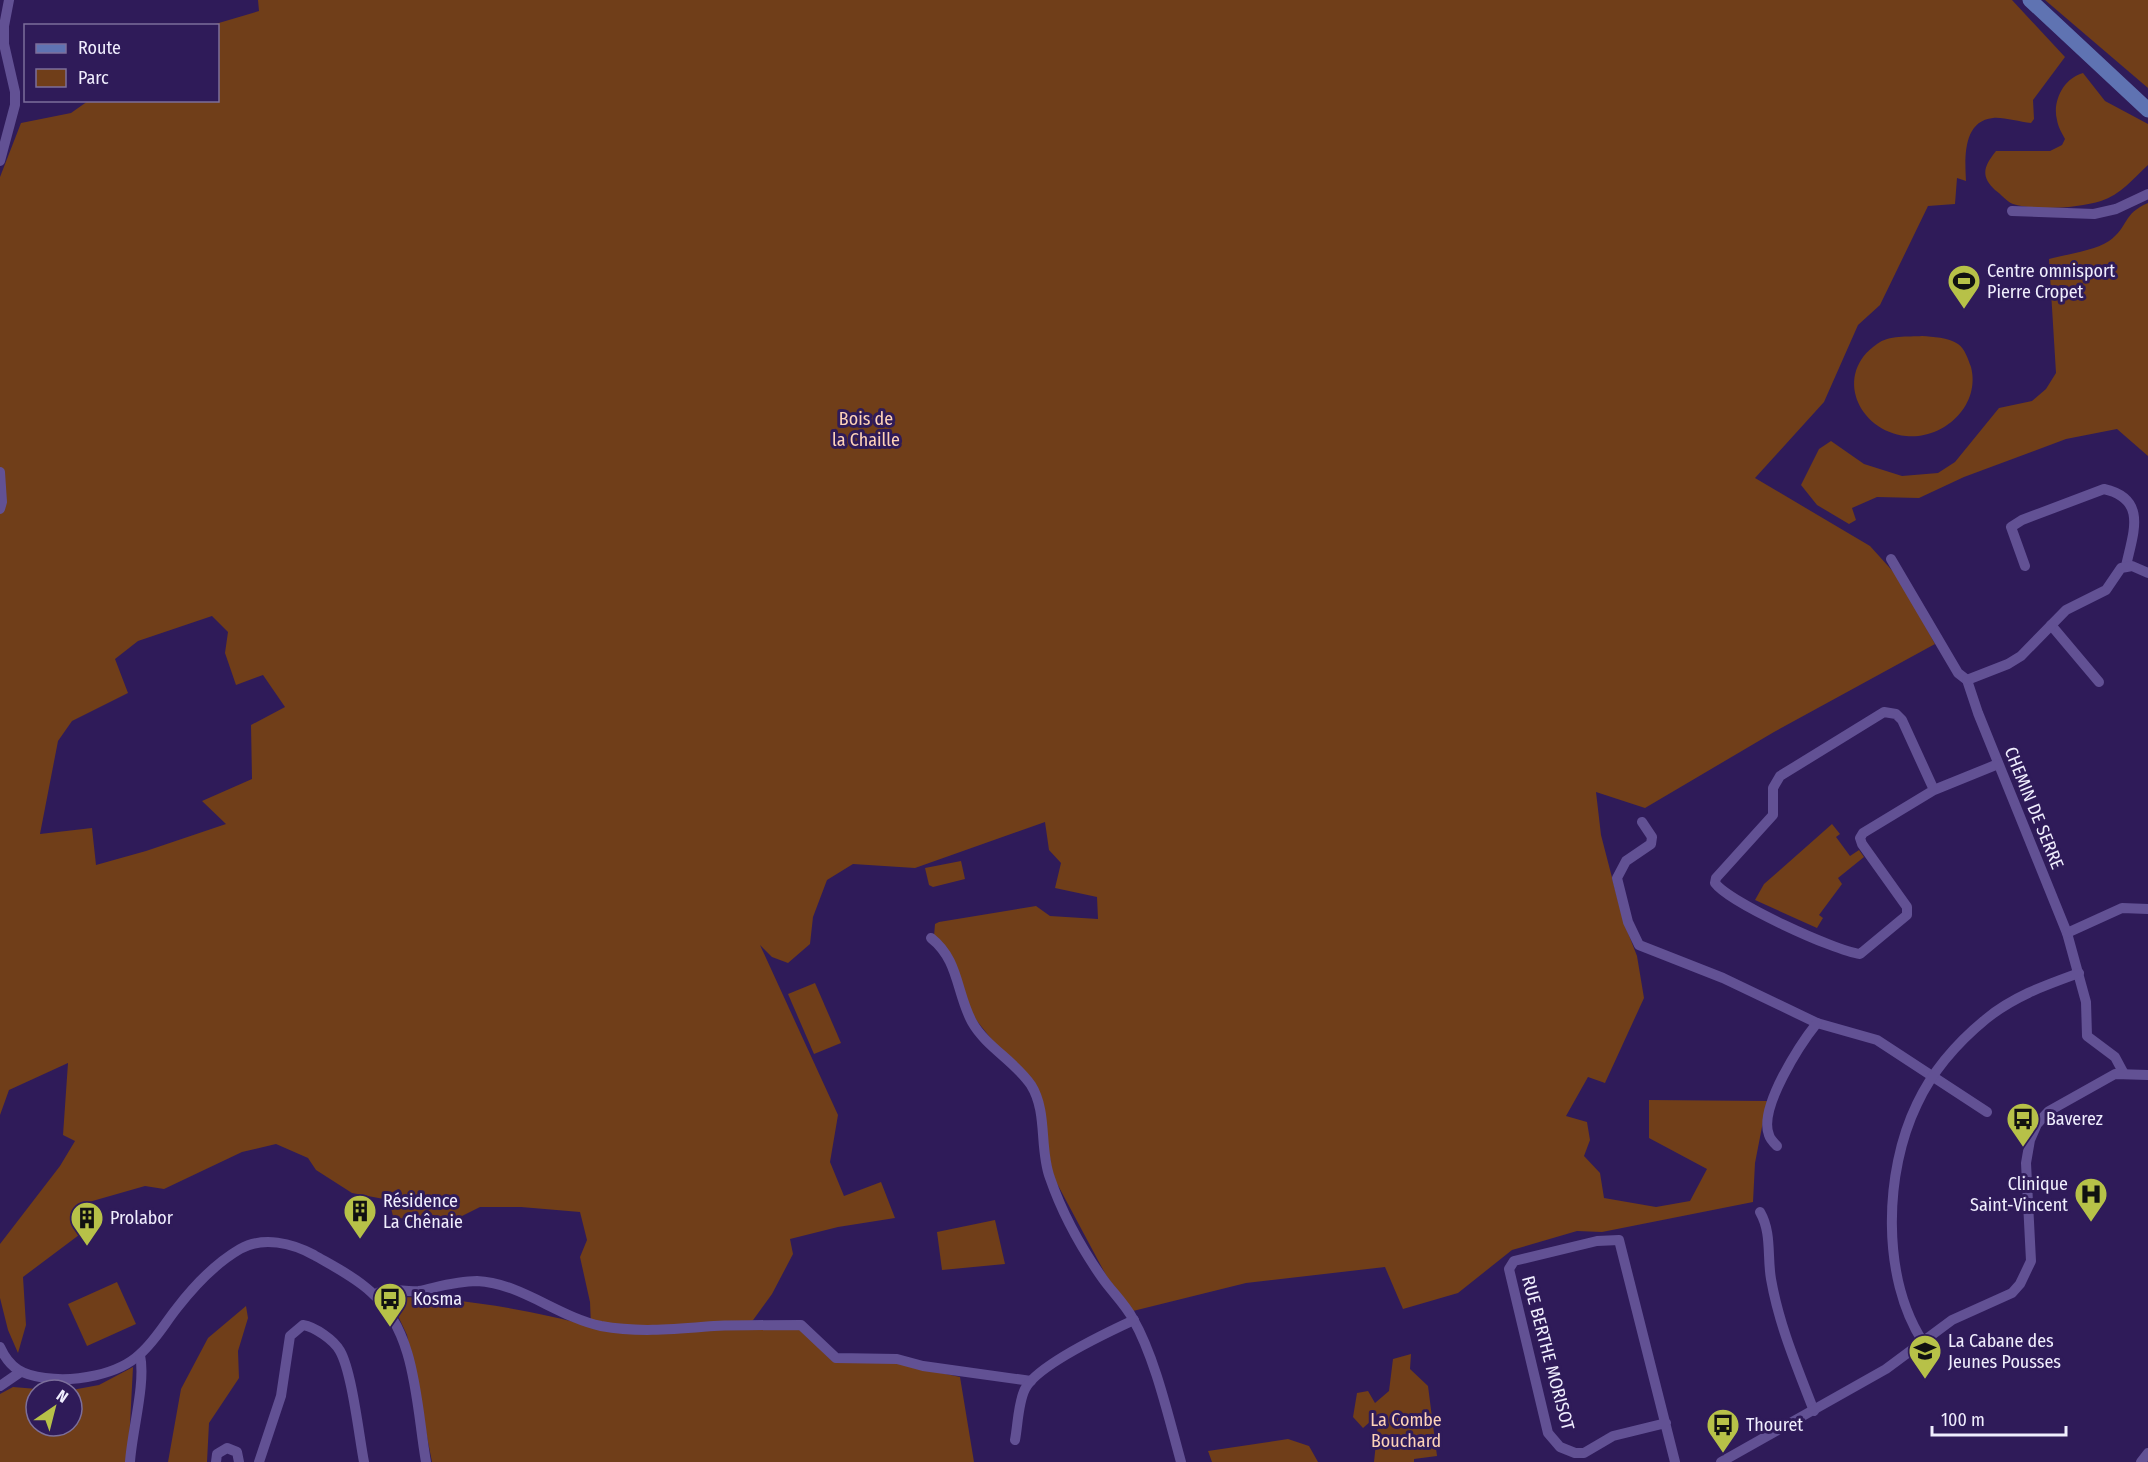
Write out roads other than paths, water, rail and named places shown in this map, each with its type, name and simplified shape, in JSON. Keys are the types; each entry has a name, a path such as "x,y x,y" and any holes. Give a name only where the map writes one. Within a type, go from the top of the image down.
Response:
{"main road":[{"path":"2032,0 2148,97"},
{"path":"2032,0 2148,110"}],"street":[{"path":"0,161 15,105 15,92 4,44 4,26 9,0"},
{"path":"2012,211 2094,214 2116,209 2148,194"},
{"path":"0,472 0,509"},
{"path":"1967,680 2014,660 2073,605 2106,590 2117,572 2126,566 2135,524 2134,508 2119,495 2103,489 2022,520 2011,527 2025,566"},
{"name":"CHEMIN DE SERRE","path":"1892,560 1958,673 1967,680 1967,687 2067,933 2086,1002 2087,1036 2115,1057 2124,1072"},
{"path":"2126,566 2148,573"},
{"path":"2051,625 2099,682"},
{"path":"1934,790 1902,720 1896,714 1884,712 1780,776 1773,788 1773,815 1716,878 1715,883 1744,905 1772,919 1860,954 1907,915 1907,907 1860,838 1871,827 1934,790 1998,764"},
{"path":"1642,822 1652,837 1651,844 1626,861 1617,878 1628,922 1638,945 1723,978 1817,1023 1871,1037 1934,1075 1988,1112"},
{"path":"2067,933 2122,908 2148,909"},
{"path":"931,938 945,948 974,1025 1016,1066 1032,1087 1040,1112 1043,1149 1050,1178 1073,1227 1104,1281 1119,1297 1134,1320 1152,1366 1181,1462"},
{"path":"1923,1342 1902,1295 1892,1239 1896,1173 1917,1104 1934,1075 1954,1050 1985,1020 2008,1003 2034,989 2079,973"},
{"path":"1777,1146 1768,1134 1770,1108 1776,1090 1817,1023"},
{"path":"1721,1462 1886,1369 1952,1320 2012,1293 2026,1274 2031,1261 2025,1183 2025,1137 2049,1112 2103,1079 2124,1072 2148,1075"},
{"path":"1760,1212 1767,1224 1771,1278 1785,1337 1814,1411"},
{"name":"RUE BERTHE MORISOT","path":"1619,1240 1666,1423 1613,1436 1584,1453 1575,1453 1554,1442 1548,1433 1509,1269 1514,1261 1597,1241 1619,1240"},
{"path":"0,1347 6,1359 19,1373 52,1379 81,1377 121,1366 140,1355 197,1284 227,1258 252,1243 282,1243 309,1252 347,1274 375,1295 396,1324 408,1352 426,1462"},
{"path":"375,1295 381,1290 417,1291 444,1284 477,1281 521,1292 579,1319 599,1325 635,1331 748,1324 801,1325 836,1358 897,1359 923,1366 1030,1381"},
{"path":"1015,1440 1024,1391 1030,1381 1089,1340 1134,1320"},
{"path":"216,1462 218,1454 227,1448 237,1452 239,1461 259,1461 281,1396 290,1336 303,1325 317,1330 340,1351 349,1381 364,1462"},
{"path":"130,1462 141,1375 140,1355"},
{"path":"0,1386 19,1373"},
{"path":"1666,1423 1676,1462"},
{"path":"2141,1462 2148,1453"}],"place":[{"name":"Centre omnisport Pierre Cropet","path":"1964,310"},
{"name":"Baverez","path":"2023,1148"},
{"name":"Clinique Saint-Vincent","path":"2091,1223"},
{"name":"Résidence La Chênaie","path":"360,1240"},
{"name":"Prolabor","path":"87,1247"},
{"name":"Kosma","path":"390,1328"},
{"name":"La Cabane des Jeunes Pousses","path":"1925,1380"},
{"name":"Thouret","path":"1723,1454"}],"park label":[{"name":"Bois de la Chaille","path":"866,429"},
{"name":"La Combe Bouchard","path":"1406,1430"}]}
